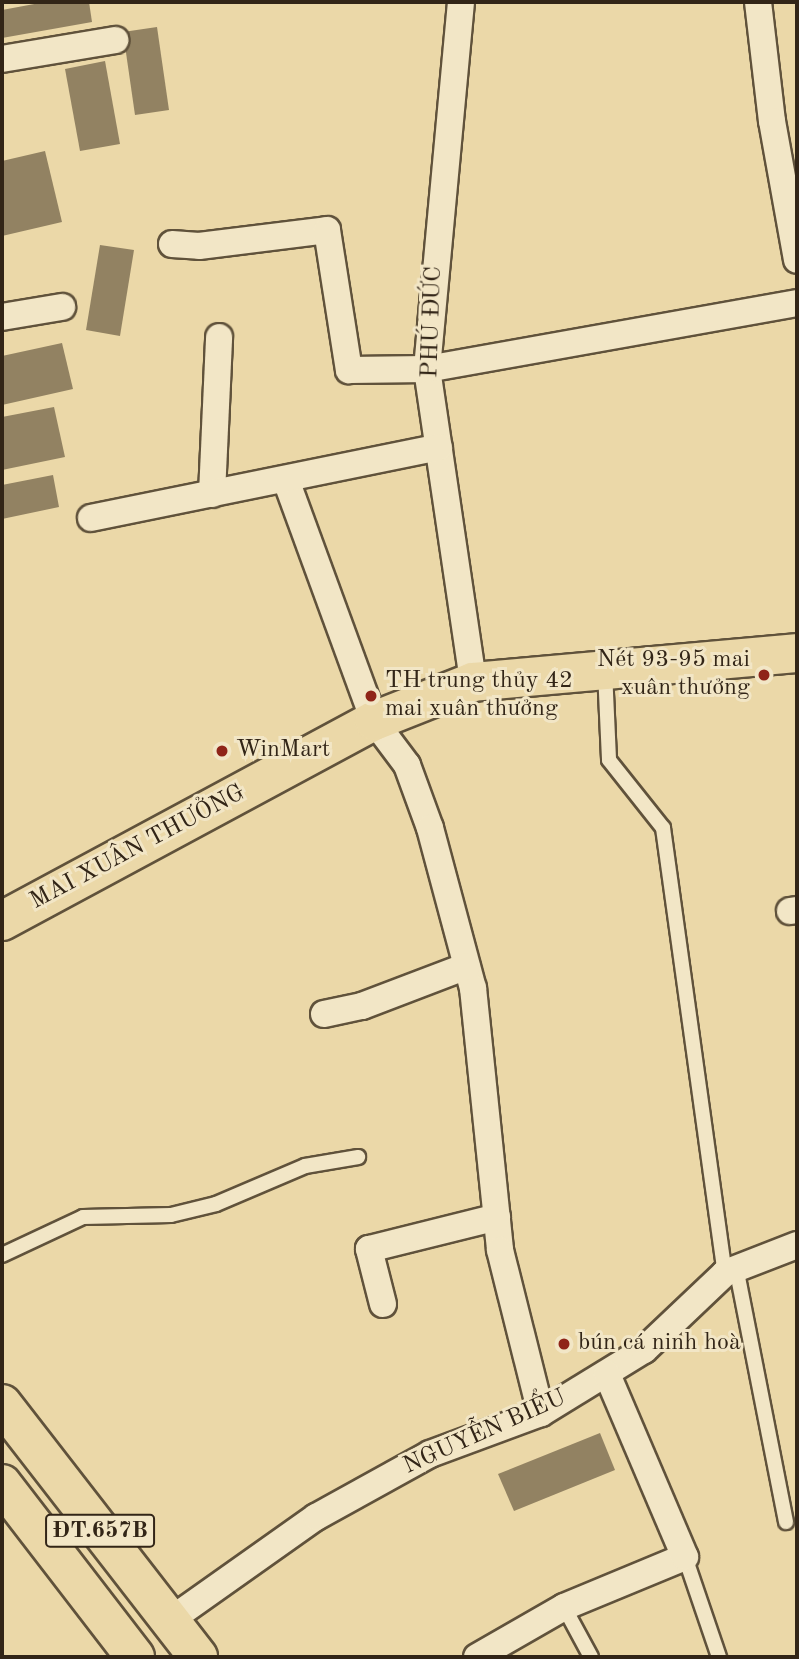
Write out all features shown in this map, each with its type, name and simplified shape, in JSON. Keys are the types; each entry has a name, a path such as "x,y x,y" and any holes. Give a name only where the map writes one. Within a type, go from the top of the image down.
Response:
{"main road":[{"name":"MAI XUÂN THƯỞNG","path":"2,921 374,721 472,682 605,668 797,653"},
{"name":"ĐT.657B","path":"2,1404 198,1657"},
{"name":"ĐT.657B","path":"2,1484 135,1657"}],"street":[{"name":"PHÚ ĐỨC","path":"461,2 427,369 472,682"},
{"path":"758,2 772,121 797,260"},
{"path":"2,59 115,40"},
{"path":"172,244 199,246 327,230 349,370 427,369 797,303"},
{"path":"2,317 61,307"},
{"path":"212,494 219,337"},
{"path":"91,518 439,447"},
{"path":"286,480 374,721 407,765 467,966 497,1217 541,1413"},
{"path":"324,1014 362,1006 467,966"},
{"path":"383,1304 369,1249 497,1217"},
{"name":"NGUYỄN BIỂU","path":"169,1621 336,1505 430,1454 541,1413 644,1350 730,1270 797,1245"},
{"path":"477,1657 564,1607 685,1557 607,1374"}],"lane":[{"path":"605,668 609,760 663,828 730,1270 786,1522"},
{"path":"2,1255 83,1217 171,1215 216,1203 305,1166 358,1157"},
{"path":"685,1557 719,1657"},
{"path":"564,1607 591,1657"}],"building":[{"path":"45,2 89,2 92,22 2,38 2,10"},
{"path":"157,27 169,110 135,115 123,32"},
{"path":"105,61 120,144 80,151 65,69"},
{"path":"45,151 62,222 2,236 2,161"},
{"path":"100,245 134,250 120,336 86,330"},
{"path":"62,343 73,389 2,405 2,356"},
{"path":"54,407 65,457 2,470 2,417"},
{"path":"53,475 59,507 2,519 2,485"},
{"path":"600,1433 615,1470 514,1511 498,1474"}],"place":[{"name":"Nét 93-95 mai xuân thưởng","path":"764,675"},
{"name":"TH trung thủy 42 mai xuân thưởng","path":"371,696"},
{"name":"WinMart","path":"222,751"},
{"name":"bún cá ninh hoà","path":"564,1344"}]}
